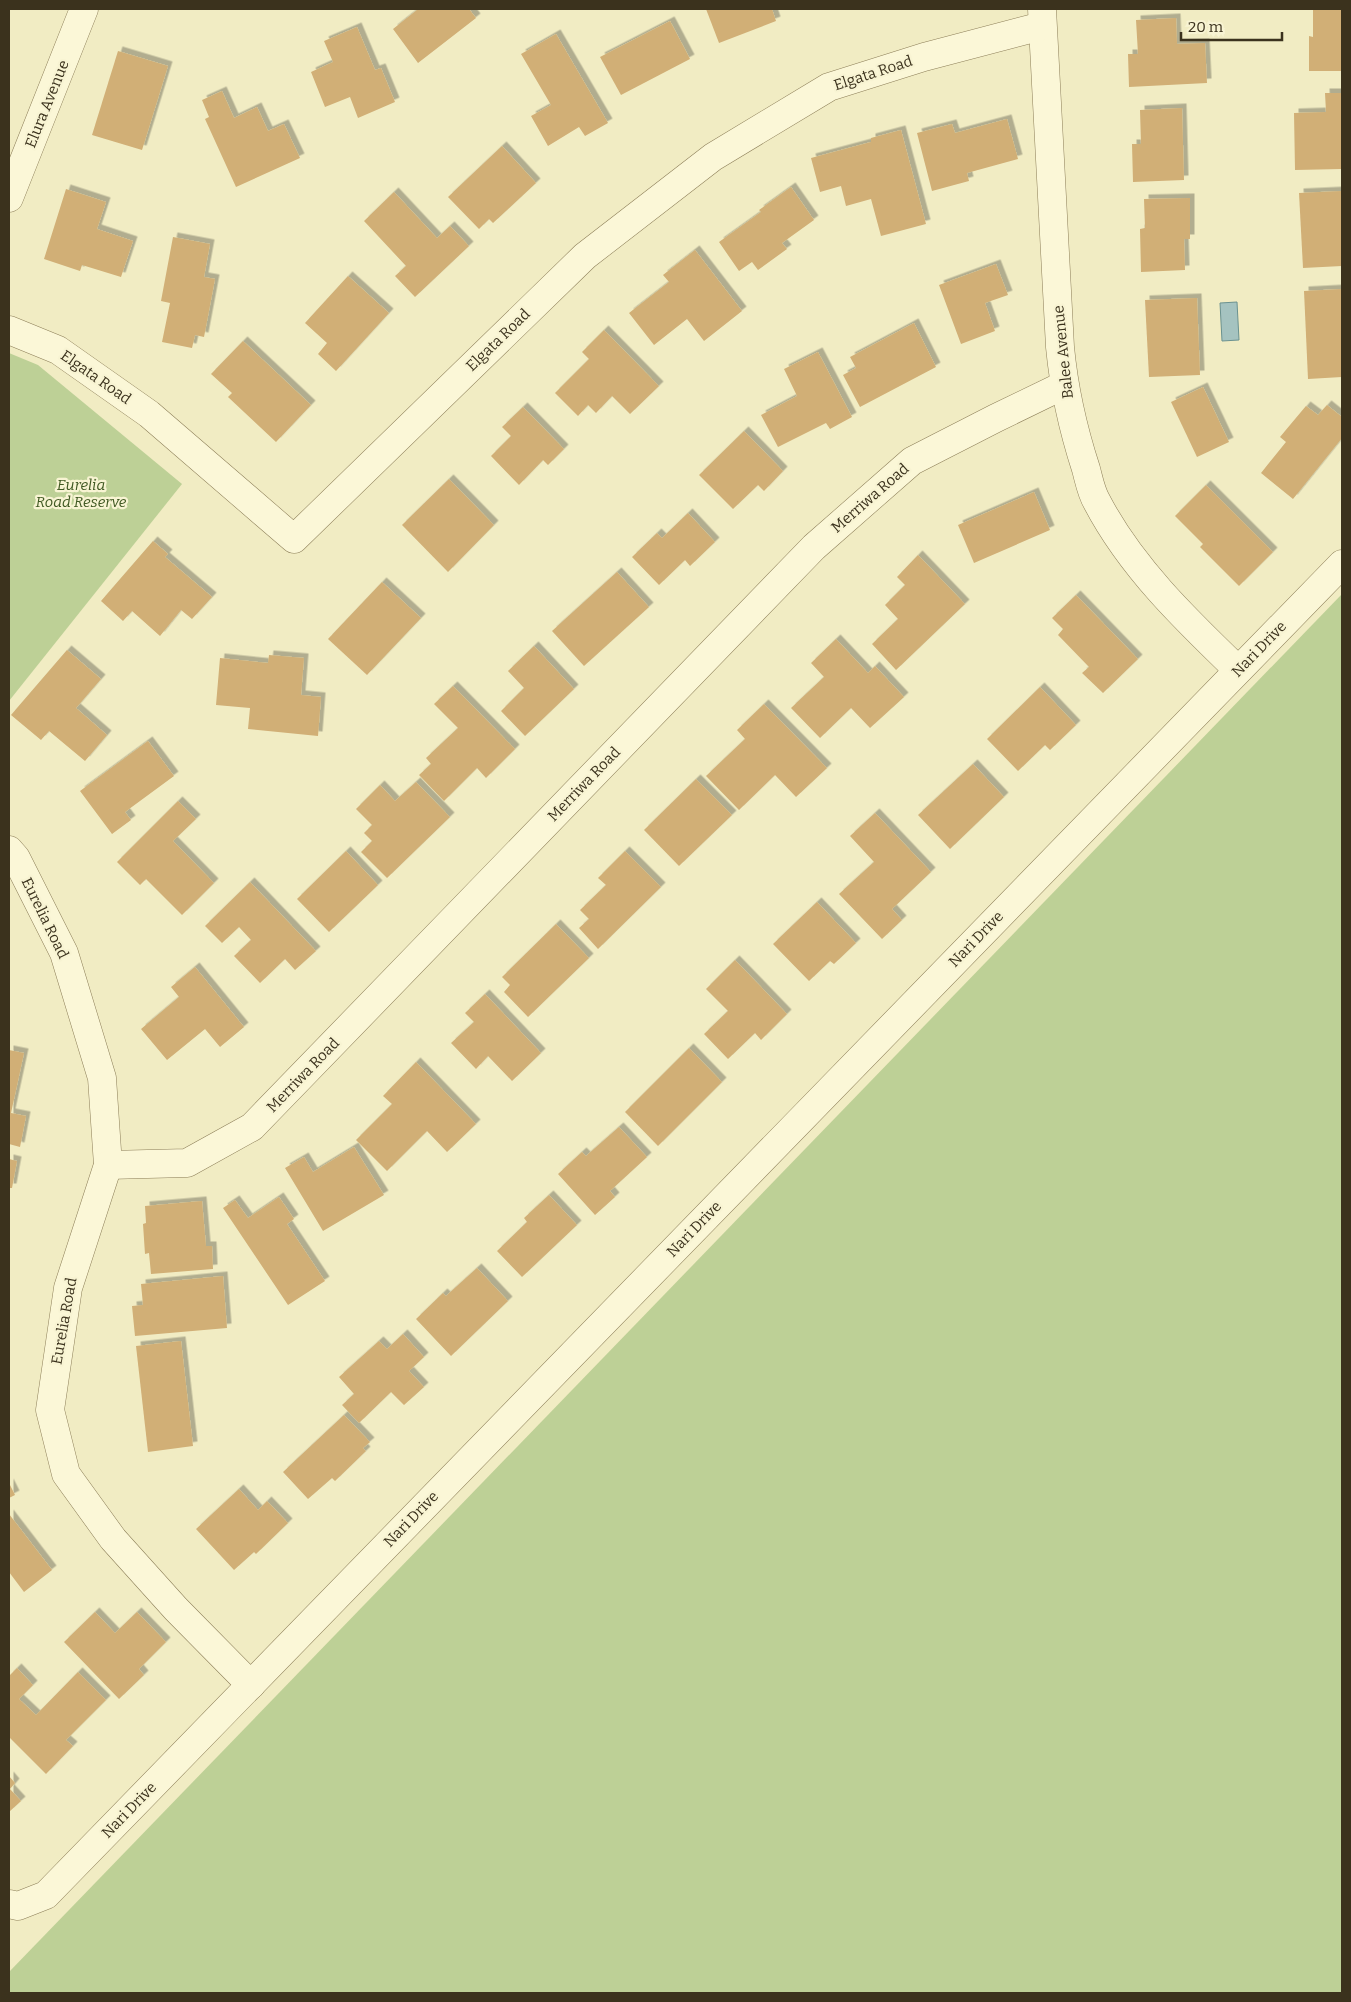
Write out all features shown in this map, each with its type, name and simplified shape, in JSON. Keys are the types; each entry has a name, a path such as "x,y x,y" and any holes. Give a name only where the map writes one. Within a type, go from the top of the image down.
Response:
{"street":[{"name":"Elura Avenue","path":"9,198 84,9"},
{"name":"Elgata Road","path":"9,330 58,350 149,414 294,539 585,256 713,157 829,87 1042,18"},
{"name":"Balee Avenue","path":"1042,18 1060,347 1064,385 1077,442 1096,501 1121,540 1150,580 1238,670"},
{"name":"Merriwa Road","path":"108,1165 187,1163 252,1127 814,547 912,461 1064,385"},
{"name":"Nari Drive","path":"9,1904 18,1906 46,1895 1342,564"},
{"name":"Eurelia Road","path":"9,850 16,858 64,953 102,1078 108,1165 68,1288 50,1410 66,1474 113,1539 176,1609 251,1685"}],"green space":[{"name":"Eurelia Road Reserve","path":"9,353 38,365 182,484 9,701"},
{"path":"1342,594 1342,1993 9,1993 9,1972"}],"water":[{"path":"1237,302 1239,340 1222,341 1220,303"}],"building":[{"path":"416,9 469,9 476,18 418,63 393,29"},
{"path":"706,9 772,9 776,21 719,43"},
{"path":"1313,9 1342,9 1342,71 1309,71 1309,36 1313,37"},
{"path":"1176,18 1177,44 1205,43 1207,83 1129,87 1128,54 1138,54 1136,20"},
{"path":"670,21 690,59 621,95 600,57"},
{"path":"357,27 375,70 381,68 395,102 358,118 350,97 325,107 311,72 333,62 324,41"},
{"path":"556,34 608,123 585,136 579,127 548,146 531,116 551,105 521,54"},
{"path":"118,51 168,66 142,150 92,135"},
{"path":"222,91 234,118 257,107 268,131 284,124 300,158 236,187 205,119 209,117 202,100"},
{"path":"1325,93 1342,93 1342,169 1295,170 1294,113 1326,112"},
{"path":"1182,108 1184,180 1133,182 1132,144 1141,144 1140,110"},
{"path":"1007,119 1018,159 967,173 969,181 932,191 917,133 952,124 955,133"},
{"path":"901,130 926,224 881,236 871,199 846,206 841,186 820,192 811,158 871,142 871,138"},
{"path":"502,146 536,183 493,223 489,219 479,229 448,197"},
{"path":"791,187 814,220 782,243 787,249 758,270 752,262 739,271 719,242 761,212 759,210"},
{"path":"66,189 106,202 97,229 133,241 121,277 82,265 80,271 44,259"},
{"path":"1342,191 1342,266 1303,268 1299,193"},
{"path":"394,192 437,238 450,226 469,246 415,297 395,276 406,266 364,221"},
{"path":"1190,198 1190,239 1184,239 1185,270 1141,272 1140,229 1145,228 1144,199"},
{"path":"173,237 210,244 204,277 215,279 204,337 195,335 192,348 162,342 170,303 161,301"},
{"path":"695,250 742,311 704,341 687,319 654,345 629,313 669,282 663,275"},
{"path":"996,264 1008,295 985,303 995,331 961,344 939,285"},
{"path":"348,276 389,313 336,371 318,354 327,343 305,323"},
{"path":"1342,289 1342,377 1308,379 1304,291"},
{"path":"1197,298 1200,375 1149,377 1145,300"},
{"path":"914,323 936,367 860,407 843,375 856,368 850,357"},
{"path":"604,330 659,386 630,414 612,396 596,413 588,405 578,416 555,393 589,359 582,352"},
{"path":"243,341 311,405 276,442 228,397 232,393 211,374"},
{"path":"818,352 852,417 830,429 826,423 778,447 761,415 797,396 784,369"},
{"path":"1203,387 1229,442 1197,457 1171,402"},
{"path":"1327,405 1342,417 1342,438 1293,499 1261,473 1286,442 1280,437 1306,406 1318,415"},
{"path":"523,407 564,449 548,465 543,460 519,485 491,456 511,436 502,427"},
{"path":"744,431 783,471 764,491 758,485 733,509 699,475"},
{"path":"449,479 494,525 448,572 402,525"},
{"path":"1206,485 1273,552 1239,586 1200,547 1203,544 1175,516"},
{"path":"1034,492 1050,530 974,563 958,525"},
{"path":"688,513 715,542 690,566 685,560 659,585 632,557 657,533 662,538"},
{"path":"153,541 168,554 165,557 212,597 192,619 181,610 160,636 132,611 123,621 101,601"},
{"path":"918,555 965,604 896,670 872,644 898,619 885,605 905,585 897,577"},
{"path":"617,572 649,607 584,666 552,631"},
{"path":"382,582 421,618 367,675 328,639"},
{"path":"1076,595 1138,659 1103,693 1082,673 1089,667 1058,635 1063,629 1052,618"},
{"path":"836,639 868,673 875,666 904,697 870,728 851,708 820,738 791,708 824,677 811,663"},
{"path":"534,646 574,689 525,736 501,711 524,688 508,671"},
{"path":"67,650 101,679 76,708 107,735 85,761 49,731 41,740 11,715"},
{"path":"269,655 304,658 301,695 321,697 318,736 248,729 250,708 216,705 220,658 268,663"},
{"path":"453,686 515,749 486,778 477,768 444,801 419,775 431,764 426,758 458,728 434,704"},
{"path":"1040,687 1076,725 1050,750 1045,745 1018,771 987,739"},
{"path":"764,704 827,768 796,797 775,775 739,810 706,776 745,739 737,730"},
{"path":"148,741 174,776 125,812 131,820 112,834 80,791"},
{"path":"973,764 1004,797 950,849 918,815"},
{"path":"696,779 732,815 679,866 644,830"},
{"path":"416,782 450,817 387,878 361,852 372,841 364,833 372,825 356,809 380,785 395,801"},
{"path":"178,801 196,819 173,841 214,883 182,915 146,879 140,885 117,862"},
{"path":"875,813 931,872 892,909 902,920 882,939 839,894 874,862 850,836"},
{"path":"346,851 378,885 329,932 297,899"},
{"path":"625,851 661,887 598,949 579,928 589,919 580,910 606,885 598,878"},
{"path":"250,882 316,951 295,970 285,959 260,983 234,956 251,940 239,927 222,943 205,926"},
{"path":"817,902 856,943 834,964 830,961 809,981 773,944"},
{"path":"556,924 589,958 528,1017 504,992 510,985 502,977"},
{"path":"735,960 787,1014 761,1040 755,1033 728,1059 704,1034 728,1011 706,989"},
{"path":"195,967 244,1027 220,1047 205,1029 167,1060 141,1029 179,997 171,987"},
{"path":"485,994 541,1053 512,1081 488,1056 476,1069 451,1043 474,1022 465,1013"},
{"path":"689,1048 722,1082 658,1146 625,1112"},
{"path":"9,1050 24,1053 11,1113 26,1116 20,1147 9,1144"},
{"path":"416,1062 476,1124 447,1152 427,1131 387,1171 356,1140 392,1104 383,1096"},
{"path":"619,1127 647,1157 610,1191 615,1197 595,1215 558,1174 582,1152 586,1156"},
{"path":"354,1147 384,1195 323,1231 285,1168 304,1157 313,1172"},
{"path":"9,1159 17,1161 12,1188 9,1188"},
{"path":"549,1195 577,1225 522,1277 497,1251 527,1222 524,1218"},
{"path":"279,1197 294,1219 287,1224 325,1281 288,1305 223,1208 235,1200 248,1218"},
{"path":"202,1201 206,1246 212,1246 213,1269 151,1274 149,1253 145,1254 143,1224 146,1223 145,1206"},
{"path":"477,1268 508,1301 451,1356 416,1319 443,1293 446,1296"},
{"path":"223,1276 227,1328 135,1336 132,1306 143,1305 141,1284"},
{"path":"403,1334 424,1357 409,1371 424,1387 404,1405 391,1392 359,1423 342,1405 354,1394 339,1377 379,1341 387,1349"},
{"path":"181,1341 193,1446 148,1452 136,1346"},
{"path":"344,1415 370,1442 363,1448 366,1451 335,1481 332,1478 308,1499 283,1472"},
{"path":"9,1483 15,1495 9,1498"},
{"path":"239,1489 258,1510 267,1501 288,1523 256,1554 254,1552 234,1570 196,1529"},
{"path":"9,1514 52,1570 24,1592 9,1572"},
{"path":"95,1612 115,1633 137,1612 166,1642 139,1669 144,1675 119,1699 64,1642"},
{"path":"17,1668 33,1685 19,1699 36,1715 78,1672 106,1700 66,1740 73,1746 46,1774 9,1737 9,1676"},
{"path":"9,1776 15,1783 10,1789 21,1801 9,1812"}]}
